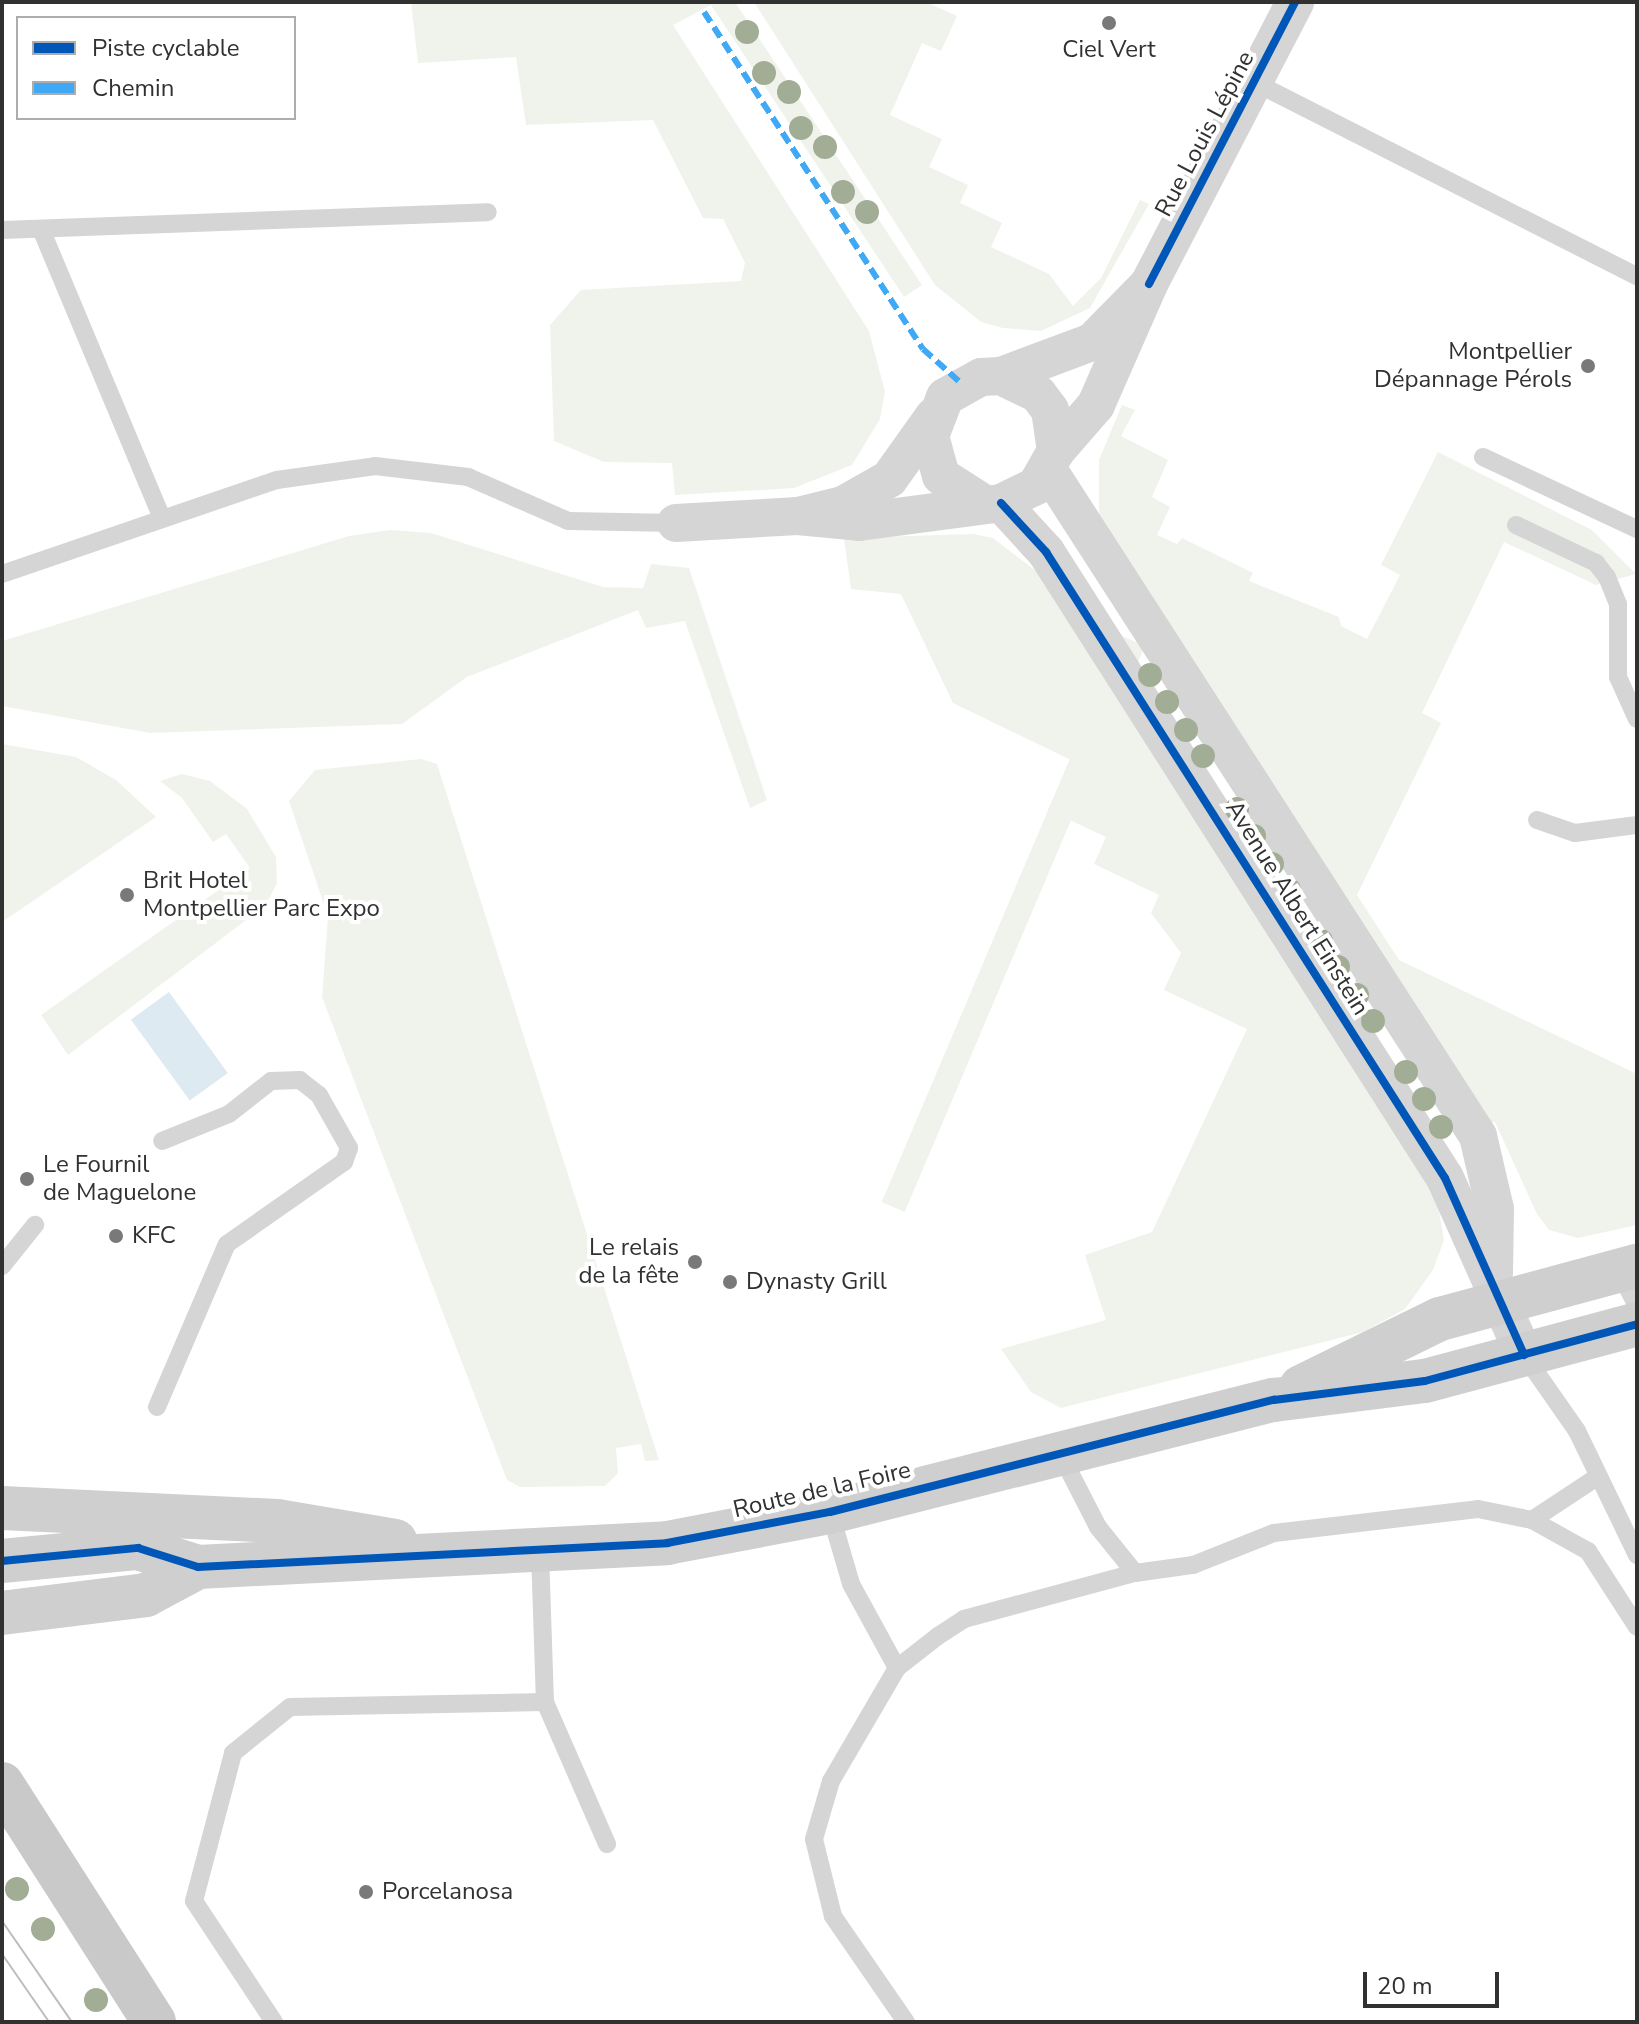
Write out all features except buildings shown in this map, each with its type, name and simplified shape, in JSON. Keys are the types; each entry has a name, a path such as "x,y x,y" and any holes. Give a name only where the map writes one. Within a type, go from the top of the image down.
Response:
{"main road":[{"path":"2,1784 154,2022"}],"street":[{"name":"Rue Louis Lépine","path":"1053,461 1096,405 1149,284 1256,83 1295,2"},
{"name":"Rue Louis Lépine","path":"1001,376 1092,342 1149,284"},
{"path":"676,523 798,516 859,522 992,503 1036,486 1053,461 1050,410 1038,394 1001,376 962,384 934,416 889,479 843,505 798,516"},
{"path":"934,416 932,457 941,476 992,503"},
{"name":"Avenue Albert Einstein","path":"1053,461 1478,1136 1495,1209 1494,1301"},
{"name":"Avenue Albert Einstein","path":"992,503 1046,552 1445,1178 1494,1301 1524,1355"},
{"name":"Route de la Foire","path":"1274,1400 1494,1301 1619,1270"},
{"name":"Route de la Foire","path":"2,1561 138,1548 198,1567 488,1556 667,1543 830,1512 1274,1400 1425,1381 1637,1324"},
{"path":"2,1508 277,1521 488,1556"},
{"name":"Route de la Foire","path":"2,1613 146,1595 198,1567"}],"lane":[{"path":"1256,83 1637,276"},
{"path":"2,230 488,212"},
{"path":"41,229 162,518"},
{"path":"1483,457 1637,529"},
{"path":"2,574 277,480 375,466 468,477 568,521 676,523"},
{"path":"1516,525 1596,563 1607,577 1618,604 1618,677 1637,719"},
{"path":"1537,820 1575,833 1637,825"},
{"path":"157,1407 227,1244 344,1162 349,1148 319,1095 300,1080 271,1081 229,1114 162,1141"},
{"path":"2,1266 35,1225"},
{"path":"1619,1270 1637,1306"},
{"path":"1524,1355 1577,1431 1594,1479 1637,1555"},
{"path":"1059,1452 1098,1527 1135,1573"},
{"path":"1532,1520 1594,1479"},
{"path":"906,2022 833,1916 814,1839 831,1781 897,1668 964,1619 1135,1573 1193,1565 1274,1533 1413,1514 1478,1509 1532,1520 1588,1551 1637,1627"},
{"path":"830,1512 851,1584 897,1668"},
{"path":"540,1552 545,1702 607,1844"},
{"path":"274,2022 194,1901 233,1753 290,1707 545,1702"}],"shaded area":[{"path":"411,2 735,2 922,285 904,297 711,5 673,25 869,331 885,392 880,419 852,465 794,488 675,495 672,463 604,462 554,441 550,325 581,290 741,281 745,263 723,219 703,218 653,120 526,125 516,57 418,63"},
{"path":"754,2 926,2 957,16 941,51 922,43 890,115 942,139 929,167 968,185 960,203 1002,223 991,247 1049,274 1073,306 1101,278 1140,200 1149,204 1090,308 1041,331 1003,328 981,322 935,285"},
{"path":"1122,405 1135,410 1121,436 1168,460 1152,497 1170,507 1157,535 1177,544 1182,538 1253,573 1249,581 1339,617 1341,626 1367,639 1400,575 1381,565 1438,452 1592,530 1636,574 1596,585 1504,542 1422,713 1441,723 1357,895 1399,960 1637,1074 1637,1225 1578,1238 1549,1230 1537,1214 1495,1122 1484,1122 1099,514 1099,460"},
{"path":"390,530 431,533 603,587 643,588 651,564 689,568 767,800 750,808 685,621 646,628 638,610 467,677 402,724 150,733 2,706 2,641 349,536"},
{"path":"973,534 993,538 1036,571 1435,1186 1444,1240 1433,1270 1405,1309 1363,1332 1061,1408 1031,1392 1001,1349 1106,1320 1085,1255 1152,1232 1247,1029 1164,990 1181,953 1151,913 1159,895 1094,864 1106,837 1048,810 1071,760 953,703 901,594 851,589 844,538"},
{"path":"1122,636 1145,646 905,1212 882,1202"},
{"path":"2,744 76,757 116,780 156,817 2,922"},
{"path":"421,759 437,764 659,1460 645,1461 641,1444 616,1448 618,1473 605,1486 520,1487 507,1480 322,997 328,916 289,801 315,770"},
{"path":"182,774 210,781 247,809 276,857 277,883 266,905 68,1055 41,1015 250,868 226,834 213,842 182,798 160,781"},
{"path":"169,992 228,1073 190,1101 131,1020"}],"tram line":[{"path":"2,1921 72,2022"},
{"path":"2,1954 49,2022"}],"marked path":[{"path":"704,12 923,349 962,384"}],"cycle path":[{"path":"1149,284 1295,2"},
{"path":"1001,503 1046,552 1445,1178 1524,1355"},
{"path":"2,1561 138,1548 198,1567 667,1543 830,1512 1274,1400 1425,1381 1637,1324"}],"place":[{"name":"Ciel Vert","path":"1109,23"},
{"name":"Montpellier Dépannage Pérols","path":"1588,366"},
{"name":"Brit Hotel Montpellier Parc Expo","path":"127,895"},
{"name":"Le Fournil de Maguelone","path":"27,1179"},
{"name":"KFC","path":"116,1236"},
{"name":"Le relais de la fête","path":"695,1262"},
{"name":"Dynasty Grill","path":"730,1282"},
{"name":"Porcelanosa","path":"366,1892"}]}
